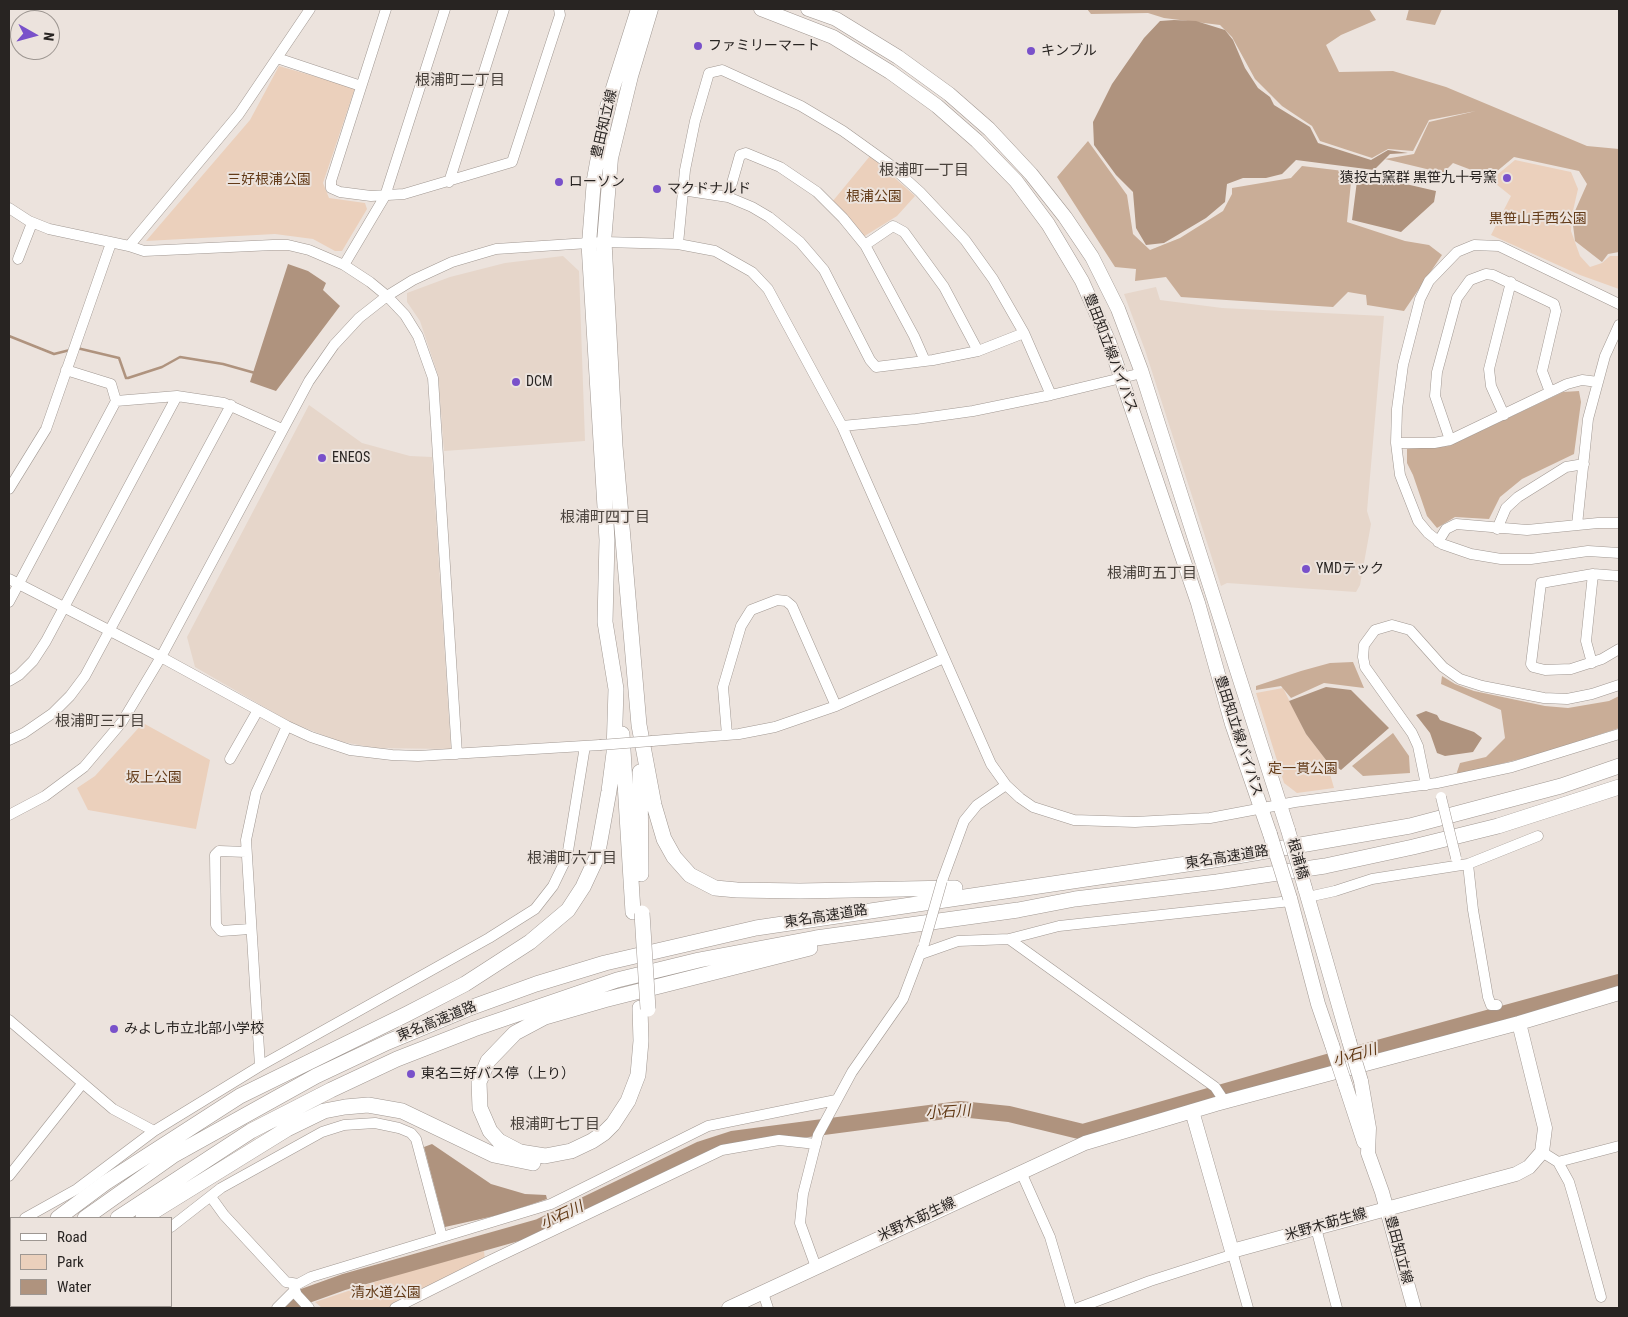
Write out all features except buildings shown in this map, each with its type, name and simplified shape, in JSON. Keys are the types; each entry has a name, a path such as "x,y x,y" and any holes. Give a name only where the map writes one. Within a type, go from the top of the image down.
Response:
{"highway":[{"path":"145,1217 245,1153 324,1111 357,1105 394,1109 417,1117 494,1155 528,1163 550,1164 568,1160 599,1147 623,1124 640,1095 648,1063 638,912 628,791 616,689 605,622 607,540 596,243"},
{"path":"596,243 639,726 646,770 664,839 674,857 690,875 715,888 758,892 1021,888"},
{"path":"59,1217 114,1178 240,1096 465,984 530,942 568,910 583,887 596,857 610,792 616,689"},
{"path":"638,912 639,726"},
{"name":"東名高速道路","path":"86,1217 174,1155 316,1076 414,1031 536,984 666,948 756,928 1234,857 1410,826 1553,788 1619,766"},
{"name":"東名高速道路","path":"120,1217 251,1131 331,1090 406,1056 549,1001 617,980 699,960 816,938 1018,910 1075,899 1218,882 1342,862 1498,826 1619,788"},
{"path":"644,1008 638,1075 628,1101 613,1124 604,1133 571,1151 545,1156 520,1152 499,1141 490,1131 484,1120 478,1096 482,1071 488,1060 504,1042 516,1033 545,1018 706,973 818,947 1018,910"}],"main road":[{"name":"豊田知立線","path":"596,243 594,179 607,107 638,9"},
{"name":"豊田知立線","path":"596,243 610,158 651,9"},
{"name":"豊田知立線バイパス","path":"761,9 833,37 890,72 937,106 1016,181 1048,224 1082,282 1105,333 1122,379 1198,603 1232,724 1270,834"},
{"name":"豊田知立線バイパス","path":"808,9 836,19 898,57 949,94 989,129 1031,174 1065,217 1092,257 1118,309 1142,373 1183,508 1280,805"},
{"name":"根浦橋","path":"1280,805 1307,892"},
{"name":"根浦橋","path":"1270,834 1290,900"},
{"name":"豊田知立線","path":"1307,892 1361,1081 1368,1128 1368,1153"},
{"name":"豊田知立線","path":"1290,900 1318,1004 1382,1192 1414,1308"},
{"name":"米野木莇生線","path":"729,1308 1085,1143 1224,1100 1519,1023 1619,993"},
{"path":"1519,1023 1545,1128 1542,1152"},
{"path":"1192,1111 1232,1251"},
{"name":"米野木莇生線","path":"1232,1251 1516,1174 1529,1167 1542,1152"}],"street":[{"path":"129,246 240,114 310,9"},
{"path":"386,9 330,185 334,190 340,192 385,196 404,194 512,162 560,15 559,9"},
{"path":"344,265 385,196 445,9"},
{"path":"449,182 504,9"},
{"path":"277,58 361,86"},
{"path":"678,244 682,190 695,121 709,73 718,70 729,72 801,106 843,131 905,178 965,240 993,279 1024,333 1051,396"},
{"path":"728,197 740,155 746,153 780,168 806,184 836,210 864,245 926,361"},
{"path":"682,190 728,197 769,217 800,242 824,270 874,366 881,367 926,361 978,352 1024,333"},
{"path":"9,208 32,223 49,229 144,251 288,245 319,253 344,265 387,296 405,315 418,336 433,378 457,754"},
{"path":"18,259 32,223"},
{"path":"864,245 893,226 904,232 944,287 978,352"},
{"path":"9,489 46,429 111,243"},
{"path":"9,814 46,796 84,767 122,722 161,657 309,381 334,345 374,305 413,280 452,262 496,249 596,243 678,244 715,251 726,255 752,272 768,289 842,426 982,746 1006,785 1033,807 1052,815 1074,820 1174,821 1210,818 1280,805 1438,784 1512,766 1619,734"},
{"path":"1619,304 1499,246 1491,244 1474,245 1457,252 1429,281 1420,299 1403,365 1397,409 1396,443 1400,475 1418,521 1423,529 1438,542 1471,554 1501,559 1531,559 1588,551 1619,553"},
{"path":"1450,440 1435,390 1437,372 1457,298 1470,280 1480,275 1493,275 1511,282 1556,307 1542,371 1550,392"},
{"path":"1504,415 1491,386 1489,369 1511,282"},
{"path":"1577,524 1588,419 1598,382 1618,331"},
{"path":"9,602 14,582 116,401 111,384 66,370"},
{"path":"842,426 926,418 1051,396 1142,373"},
{"path":"1396,443 1425,443 1450,440 1573,382 1582,380 1598,382"},
{"path":"116,401 177,396 231,406 282,429"},
{"path":"9,681 19,675 33,661 177,396"},
{"path":"9,740 34,727 70,696 85,676 231,406"},
{"path":"1497,529 1506,508 1518,497 1566,467 1584,464"},
{"path":"1438,542 1446,529 1456,524 1497,529 1527,530 1577,524 1619,524"},
{"path":"1619,576 1593,574 1541,583 1531,664 1536,668 1560,670 1592,663 1619,649"},
{"path":"1592,663 1586,641 1593,574"},
{"path":"14,582 161,657 287,726 334,745 370,753 418,756 727,736 775,727 836,706 944,658"},
{"path":"727,736 723,686 741,626 751,610 776,600 786,601 792,606 836,706"},
{"path":"1426,785 1418,746 1412,733 1365,667 1363,657 1364,645 1375,630 1392,625 1410,630 1442,667 1460,679 1482,686 1544,698 1566,698 1592,694 1619,686"},
{"path":"230,759 258,710"},
{"path":"260,1066 250,929 246,840 256,793 287,726"},
{"path":"27,1217 77,1188 154,1131 260,1066 489,938 535,909 553,886 567,857 585,746"},
{"path":"1438,784 1472,910 1488,998 1491,1005 1497,1005"},
{"path":"816,1267 800,1223 802,1194 817,1140 836,1100 903,999 922,949 942,881 964,821 978,805 1006,785"},
{"path":"1307,892 1335,891 1372,879 1460,862 1538,836"},
{"path":"246,852 219,852 215,855 216,925 221,931 250,929"},
{"path":"922,949 958,942 1009,939 1059,926 1290,900"},
{"path":"1009,939 1215,1087 1224,1100"},
{"path":"9,1020 113,1109 154,1131"},
{"path":"9,1176 82,1084"},
{"path":"277,1308 311,1277 550,1204 708,1126 836,1100"},
{"path":"172,1226 221,1188 322,1132 344,1124 383,1124 411,1133 416,1139 442,1236"},
{"path":"395,1308 722,1150 779,1140 817,1140"},
{"path":"1558,1162 1619,1146"},
{"path":"1542,1152 1558,1162 1569,1182 1601,1297"},
{"path":"1021,1172 1050,1237 1071,1308"},
{"path":"211,1197 230,1221 295,1290 307,1306"},
{"path":"1316,1228 1337,1308"},
{"path":"1078,1308 1150,1281 1228,1256 1232,1251"},
{"path":"1232,1251 1248,1308"},
{"path":"763,1293 768,1308"}],"shaded area":[{"path":"1087,9 1369,9 1376,20 1341,35 1326,45 1339,72 1393,71 1446,87 1587,146 1619,149 1619,252 1608,254 1602,262 1575,241 1573,225 1575,211 1587,184 1579,171 1514,157 1490,177 1453,163 1443,173 1385,159 1414,154 1429,122 1476,111 1429,120 1413,151 1388,149 1372,158 1320,141 1312,126 1282,106 1255,79 1232,37 1220,25 1164,18 1148,13 1091,14"},
{"path":"1409,9 1442,9 1435,25 1406,20"},
{"path":"1088,141 1127,195 1133,234 1150,250 1180,238 1223,211 1232,194 1232,188 1291,178 1302,166 1352,172 1347,222 1405,241 1429,245 1442,255 1404,311 1367,305 1366,295 1348,292 1333,307 1181,297 1166,277 1135,281 1136,269 1115,267 1057,177"},
{"path":"563,256 579,271 585,441 444,451 438,375 420,321 407,302 407,293 450,277 505,263"},
{"path":"1156,287 1160,300 1222,308 1384,316 1367,511 1371,524 1360,585 1356,592 1227,583 1221,586 1145,350 1124,294"},
{"path":"1579,391 1581,402 1574,454 1522,479 1500,497 1489,519 1455,517 1437,528 1427,516 1407,463 1407,449 1449,446 1563,392"},
{"path":"309,405 362,443 410,456 432,457 451,749 375,748 338,741 290,722 195,667 187,637"},
{"path":"1353,662 1364,688 1324,683 1291,698 1281,686 1256,690 1256,686 1301,671 1330,663"},
{"path":"1442,676 1455,684 1474,691 1545,706 1568,708 1609,701 1619,696 1619,728 1540,754 1456,775 1460,763 1486,757 1505,738 1501,710 1441,684"},
{"path":"1393,733 1409,756 1410,773 1363,776 1352,766"}],"green space":[{"name":"三好根浦公園","path":"279,66 355,88 323,183 329,198 365,203 367,209 342,251 335,251 313,239 275,234 146,241 250,120"},
{"name":"根浦公園","path":"870,156 915,196 897,216 863,237 832,202"},
{"name":"黒笹山手西公園","path":"1515,160 1571,172 1578,189 1572,215 1571,231 1580,256 1590,267 1602,263 1610,256 1619,256 1619,289 1580,275 1491,235 1511,196 1491,180"},
{"name":"定一貫公園","path":"1283,688 1306,734 1326,760 1334,788 1297,793 1284,783 1256,693"},
{"name":"坂上公園","path":"143,723 210,760 196,829 88,810 77,788 95,776"},
{"name":"清水道公園","path":"484,1251 485,1260 389,1308 322,1308 315,1302 408,1271"}],"water":[{"path":"1160,21 1196,21 1225,30 1233,40 1245,68 1258,88 1270,97 1274,105 1310,127 1318,143 1371,160 1388,150 1408,153 1390,154 1374,170 1296,160 1282,174 1266,178 1243,178 1227,184 1225,202 1206,218 1164,243 1146,245 1136,228 1133,192 1116,175 1094,145 1093,122 1112,84 1144,38"},
{"path":"1358,173 1436,191 1434,202 1401,232 1352,220"},
{"path":"288,264 308,271 326,283 323,290 340,306 276,391 250,382"},
{"path":"1326,687 1351,690 1389,728 1341,770 1326,760 1306,734 1289,701"},
{"path":"1426,711 1437,715 1440,720 1474,732 1482,738 1473,752 1445,756 1437,753 1430,733 1416,715"},
{"path":"432,1144 491,1184 525,1194 546,1195 547,1199 503,1214 445,1227 424,1147"}],"waterway":[{"path":"9,336 54,354 70,350"},
{"path":"77,348 119,358 126,378 162,367 180,357 223,364 255,373"},
{"name":"小石川","path":"290,1308 305,1296 344,1282 539,1227 701,1149 732,1139 960,1109 1009,1114 1083,1132 1345,1057 1619,982"}],"place":[{"name":"ファミリーマート","path":"698,46"},
{"name":"キンブル","path":"1031,51"},
{"name":"猿投古窯群 黒笹九十号窯","path":"1507,178"},
{"name":"ローソン","path":"559,182"},
{"name":"マクドナルド","path":"657,189"},
{"name":"DCM","path":"516,382"},
{"name":"ENEOS","path":"322,458"},
{"name":"YMDテック","path":"1306,569"},
{"name":"みよし市立北部小学校","path":"114,1029"},
{"name":"東名三好バス停（上り）","path":"411,1074"}],"district":[{"name":"根浦町二丁目","path":"460,81"},
{"name":"根浦町一丁目","path":"924,171"},
{"name":"根浦町四丁目","path":"605,518"},
{"name":"根浦町五丁目","path":"1152,574"},
{"name":"根浦町三丁目","path":"100,722"},
{"name":"根浦町六丁目","path":"572,859"},
{"name":"根浦町七丁目","path":"555,1125"}]}
